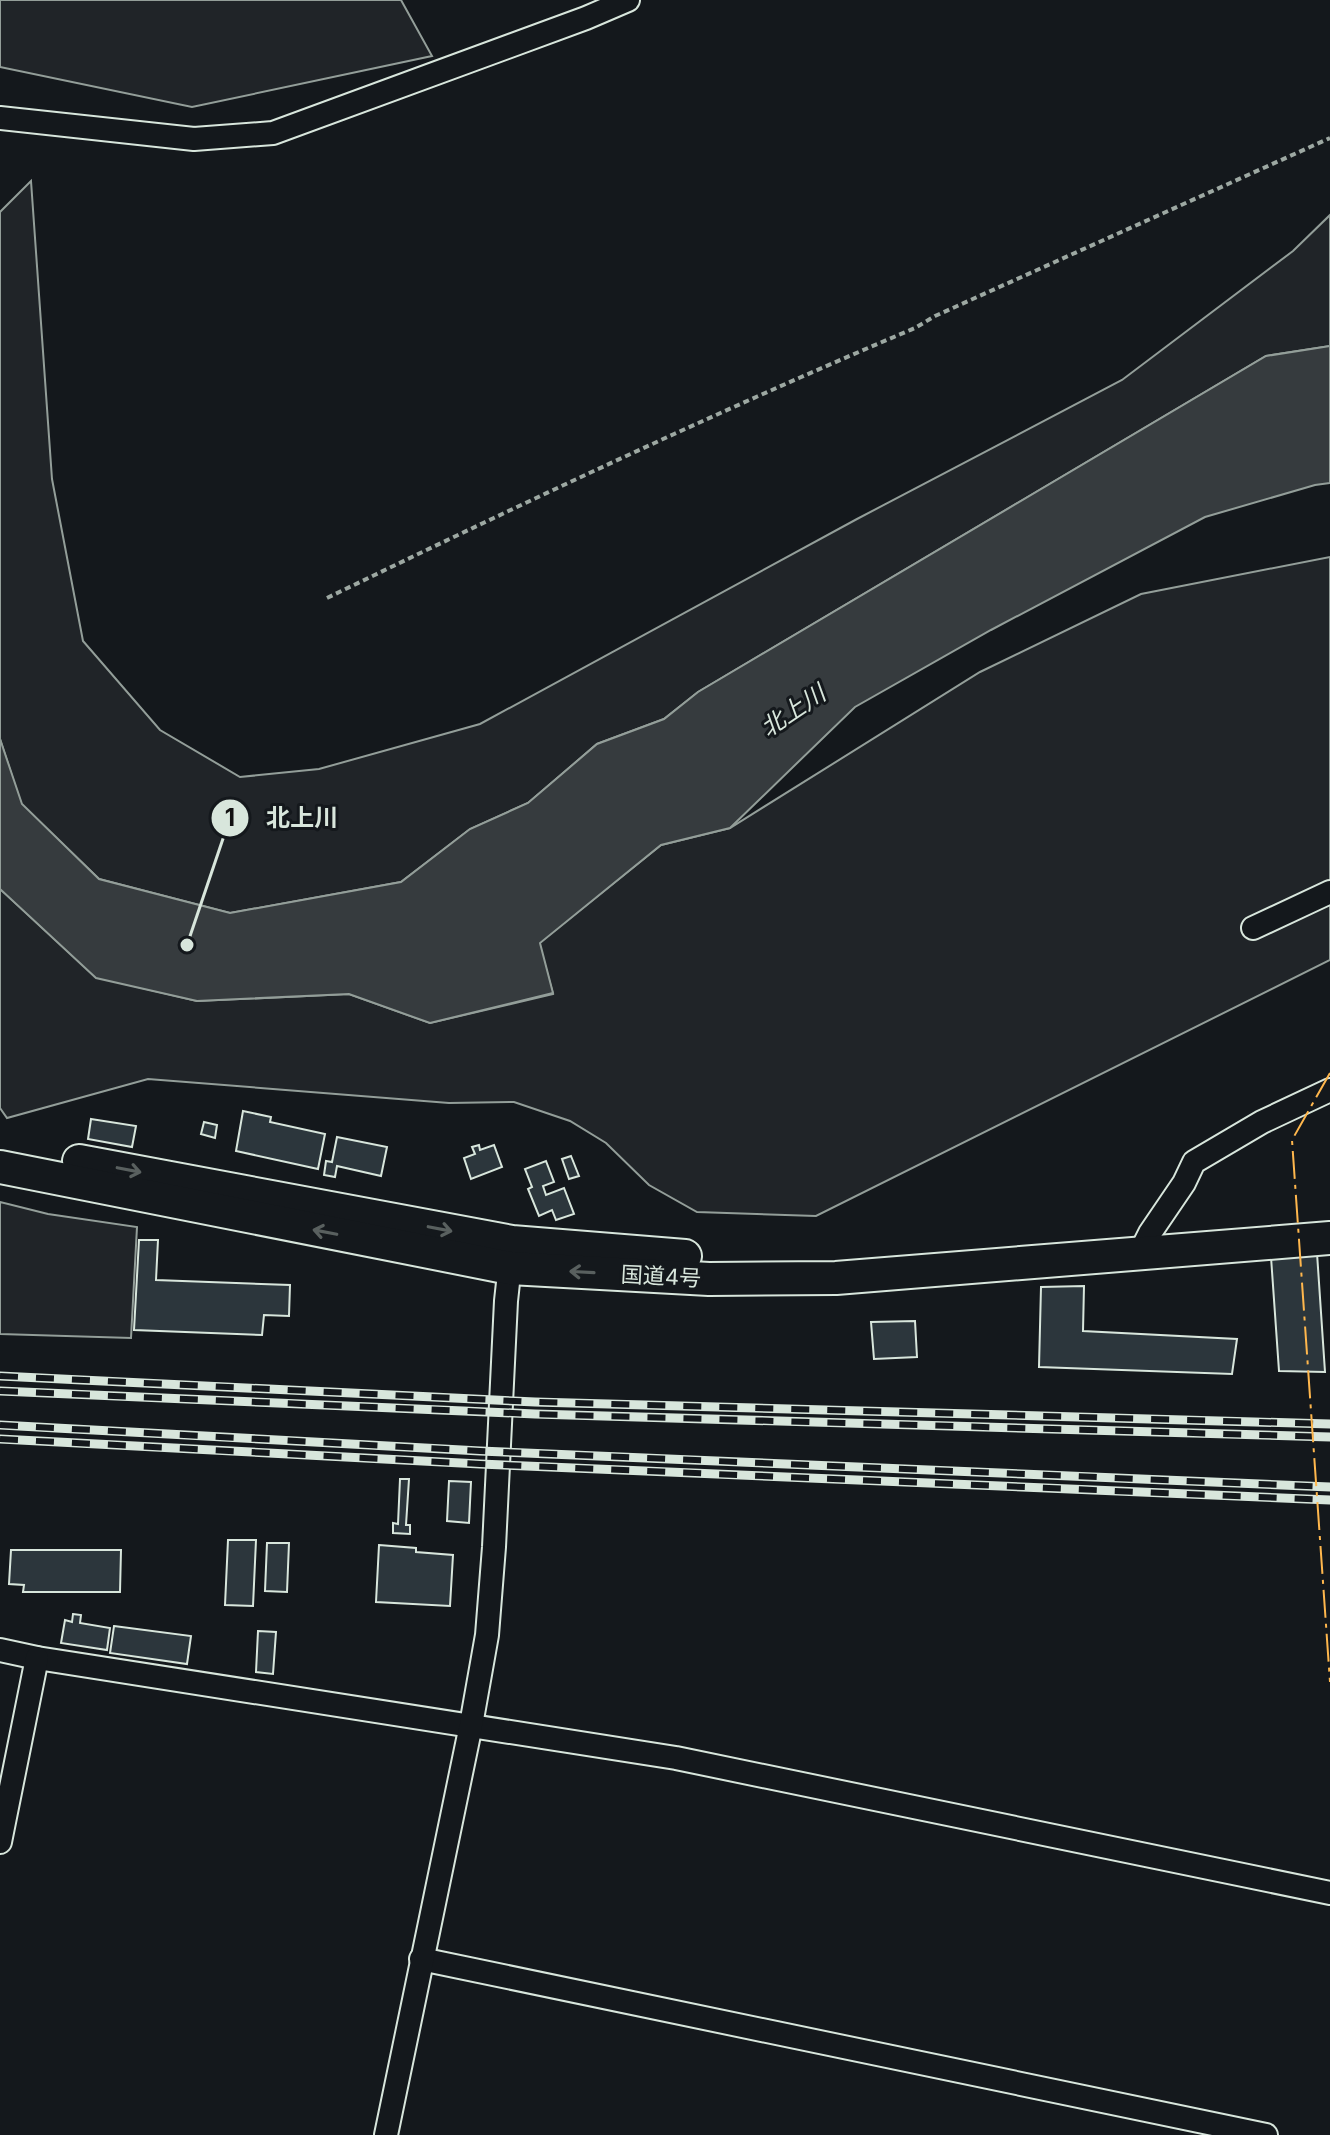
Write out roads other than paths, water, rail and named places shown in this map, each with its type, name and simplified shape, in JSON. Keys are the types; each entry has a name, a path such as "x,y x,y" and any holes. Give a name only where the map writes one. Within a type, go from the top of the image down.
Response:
{"highway":[{"name":"国道4号","path":"2,1158 511,1255 709,1279 836,1278 1145,1243 1330,1216"},
{"name":"国道4号","path":"1145,1243 1330,1238"}],"street":[{"path":"0,118 194,139 273,133 628,0"},
{"path":"1253,928 1330,892"},
{"path":"1145,1243 1194,1162 1262,1122 1330,1090"},
{"path":"386,2135 487,1635 511,1255"},
{"path":"0,1650 676,1758 1330,1893"},
{"path":"0,1842 37,1658"},
{"path":"421,1959 1266,2135"}],"water":[{"path":"1330,346 1330,483 1205,517 991,630 855,707 730,828 661,845 540,943 553,993 430,1023 349,994 197,1001 96,978 0,889 0,739 22,804 99,879 230,913 401,882 470,829 528,803 597,744 664,719 698,692 1266,356"}],"railway":[{"path":"0,1376 535,1402 1330,1424"},
{"path":"0,1391 535,1414 1330,1437"},
{"path":"0,1425 480,1451 1330,1487"},
{"path":"0,1439 480,1464 1330,1500"}],"place":[{"name":"北上川","path":"187,945"}]}
